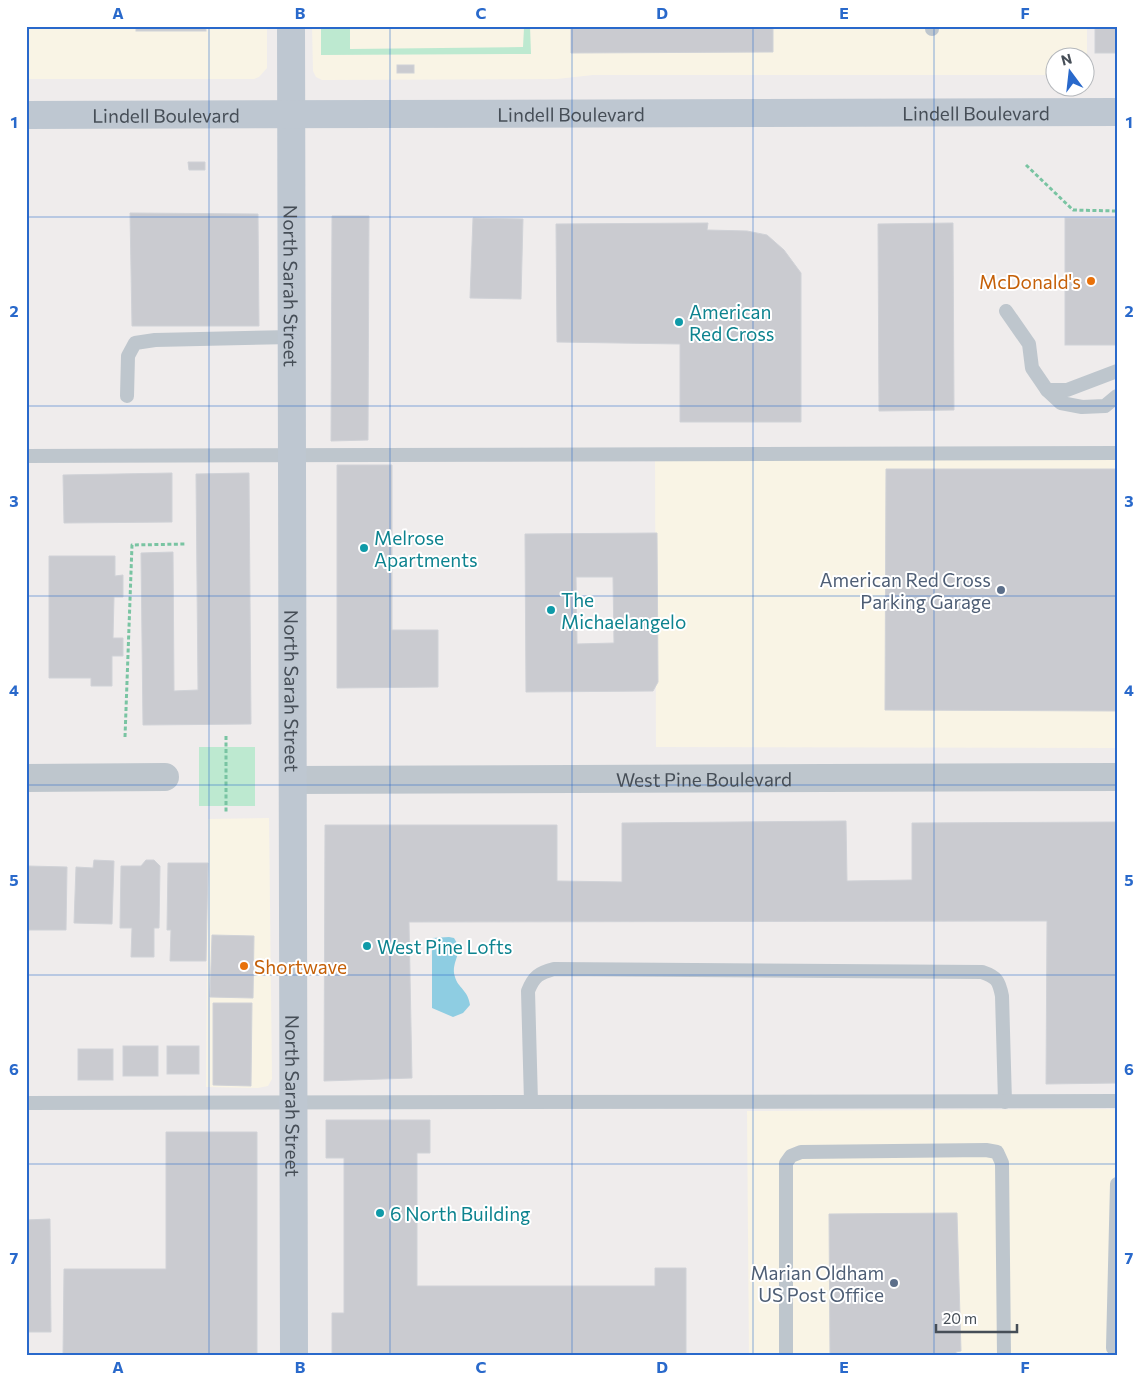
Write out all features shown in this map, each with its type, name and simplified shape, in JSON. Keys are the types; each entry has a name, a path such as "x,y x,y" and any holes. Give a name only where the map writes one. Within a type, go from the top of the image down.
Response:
{"street":[{"name":"North Sarah Street","path":"291,26 294,1355"},
{"name":"Lindell Boulevard","path":"26,115 1117,112"},
{"name":"West Pine Boulevard","path":"293,780 1117,777"},
{"path":"26,778 165,778"}],"lane":[{"path":"1006,311 1029,344 1032,368 1047,390 1060,403 1082,407 1105,406 1117,396"},
{"path":"127,396 128,356 135,343 155,340 292,337"},
{"path":"1047,390 1067,390 1117,371"},
{"path":"26,456 1117,454"},
{"path":"531,1102 528,991 533,980 541,973 554,969 982,972 992,975 999,983 1002,996 1005,1102"},
{"path":"26,1103 1117,1101"},
{"path":"786,1355 786,1164 791,1156 801,1152 986,1150 997,1152 1002,1163 1004,1355"},
{"path":"1113,1348 1117,1184"}],"path":[{"path":"1026,165 1073,210 1117,211"},
{"path":"125,737 132,545 186,544"},
{"path":"226,736 226,812"}],"shaded area":[{"path":"26,26 267,26 267,68 259,77 254,79 26,79"},
{"path":"312,26 1087,26 1087,48 1046,48 1046,75 593,75 557,79 322,80 316,77 313,71"},
{"path":"1117,459 1117,748 656,747 655,460"},
{"path":"269,818 272,1079 268,1086 258,1088 206,1087 208,819"},
{"path":"1117,1109 1117,1355 749,1355 747,1111"}],"green space":[{"path":"321,26 348,26 350,29 350,49 523,47 524,28 525,26 530,26 531,54 321,55"},
{"path":"199,747 255,747 255,806 199,806"}],"water":[{"path":"432,938 454,938 458,949 454,966 455,977 467,996 470,1005 463,1013 453,1017 432,1008"}],"building":[{"path":"136,26 206,26 206,31 136,31"},
{"path":"571,26 773,26 773,52 571,53"},
{"path":"1095,26 1117,26 1117,53 1096,53"},
{"path":"397,65 414,65 414,73 397,73"},
{"path":"188,162 205,162 205,170 189,170"},
{"path":"130,213 258,214 259,326 132,326"},
{"path":"332,216 369,216 368,440 331,441"},
{"path":"473,218 523,219 521,299 470,298"},
{"name":"McDonald's","path":"1065,218 1117,218 1117,345 1065,345"},
{"name":"American Red Cross","path":"708,223 707,230 747,231 767,235 784,250 801,273 801,422 680,422 680,344 557,342 556,224"},
{"path":"953,223 954,410 879,411 878,224"},
{"name":"Melrose Apartments","path":"337,465 392,465 392,630 438,630 438,687 337,688"},
{"name":"American Red Cross Parking Garage","path":"886,469 1117,469 1117,711 885,710"},
{"path":"172,473 172,522 64,523 63,475"},
{"path":"249,473 251,724 143,725 141,553 173,552 174,691 198,690 196,474"},
{"name":"The Michaelangelo","path":"657,533 658,682 653,691 526,692 525,534","holes":["576,577 613,577 614,643 577,644"]},
{"path":"49,556 115,556 115,576 123,575 123,597 114,597 113,638 123,638 123,656 112,656 112,686 91,686 91,678 49,678"},
{"name":"West Pine Lofts","path":"846,821 847,881 912,880 912,823 1117,822 1117,1083 1046,1084 1047,921 409,922 412,1078 324,1081 325,825 557,825 557,881 622,882 622,823"},
{"path":"94,860 114,861 112,924 74,923 76,867 93,868"},
{"path":"146,860 154,860 160,866 159,928 154,928 154,957 131,957 132,928 120,928 121,866 141,866"},
{"path":"168,863 208,863 206,961 170,961 171,930 167,930"},
{"path":"28,866 67,867 66,930 27,930"},
{"path":"212,935 254,936 253,998 210,997"},
{"path":"213,1003 252,1003 251,1086 213,1085"},
{"path":"123,1046 158,1046 158,1076 123,1076"},
{"path":"167,1046 199,1046 199,1074 167,1074"},
{"path":"78,1049 113,1049 113,1080 78,1080"},
{"name":"6 North Building","path":"326,1120 430,1120 430,1153 417,1153 417,1286 655,1286 655,1268 686,1268 686,1355 332,1355 332,1313 344,1313 344,1158 326,1158"},
{"path":"166,1132 257,1132 257,1355 63,1355 64,1269 166,1269"},
{"name":"Marian Oldham US Post Office","path":"957,1213 961,1351 956,1352 956,1355 830,1355 829,1214"},
{"path":"50,1219 51,1332 26,1332 26,1220"}],"place":[{"name":"McDonald's","path":"1091,281"},
{"name":"American Red Cross","path":"679,322"},
{"name":"Melrose Apartments","path":"364,548"},
{"name":"American Red Cross Parking Garage","path":"1001,590"},
{"name":"The Michaelangelo","path":"551,610"},
{"name":"West Pine Lofts","path":"367,946"},
{"name":"Shortwave","path":"244,966"},
{"name":"6 North Building","path":"380,1213"},
{"name":"Marian Oldham US Post Office","path":"894,1283"}]}
